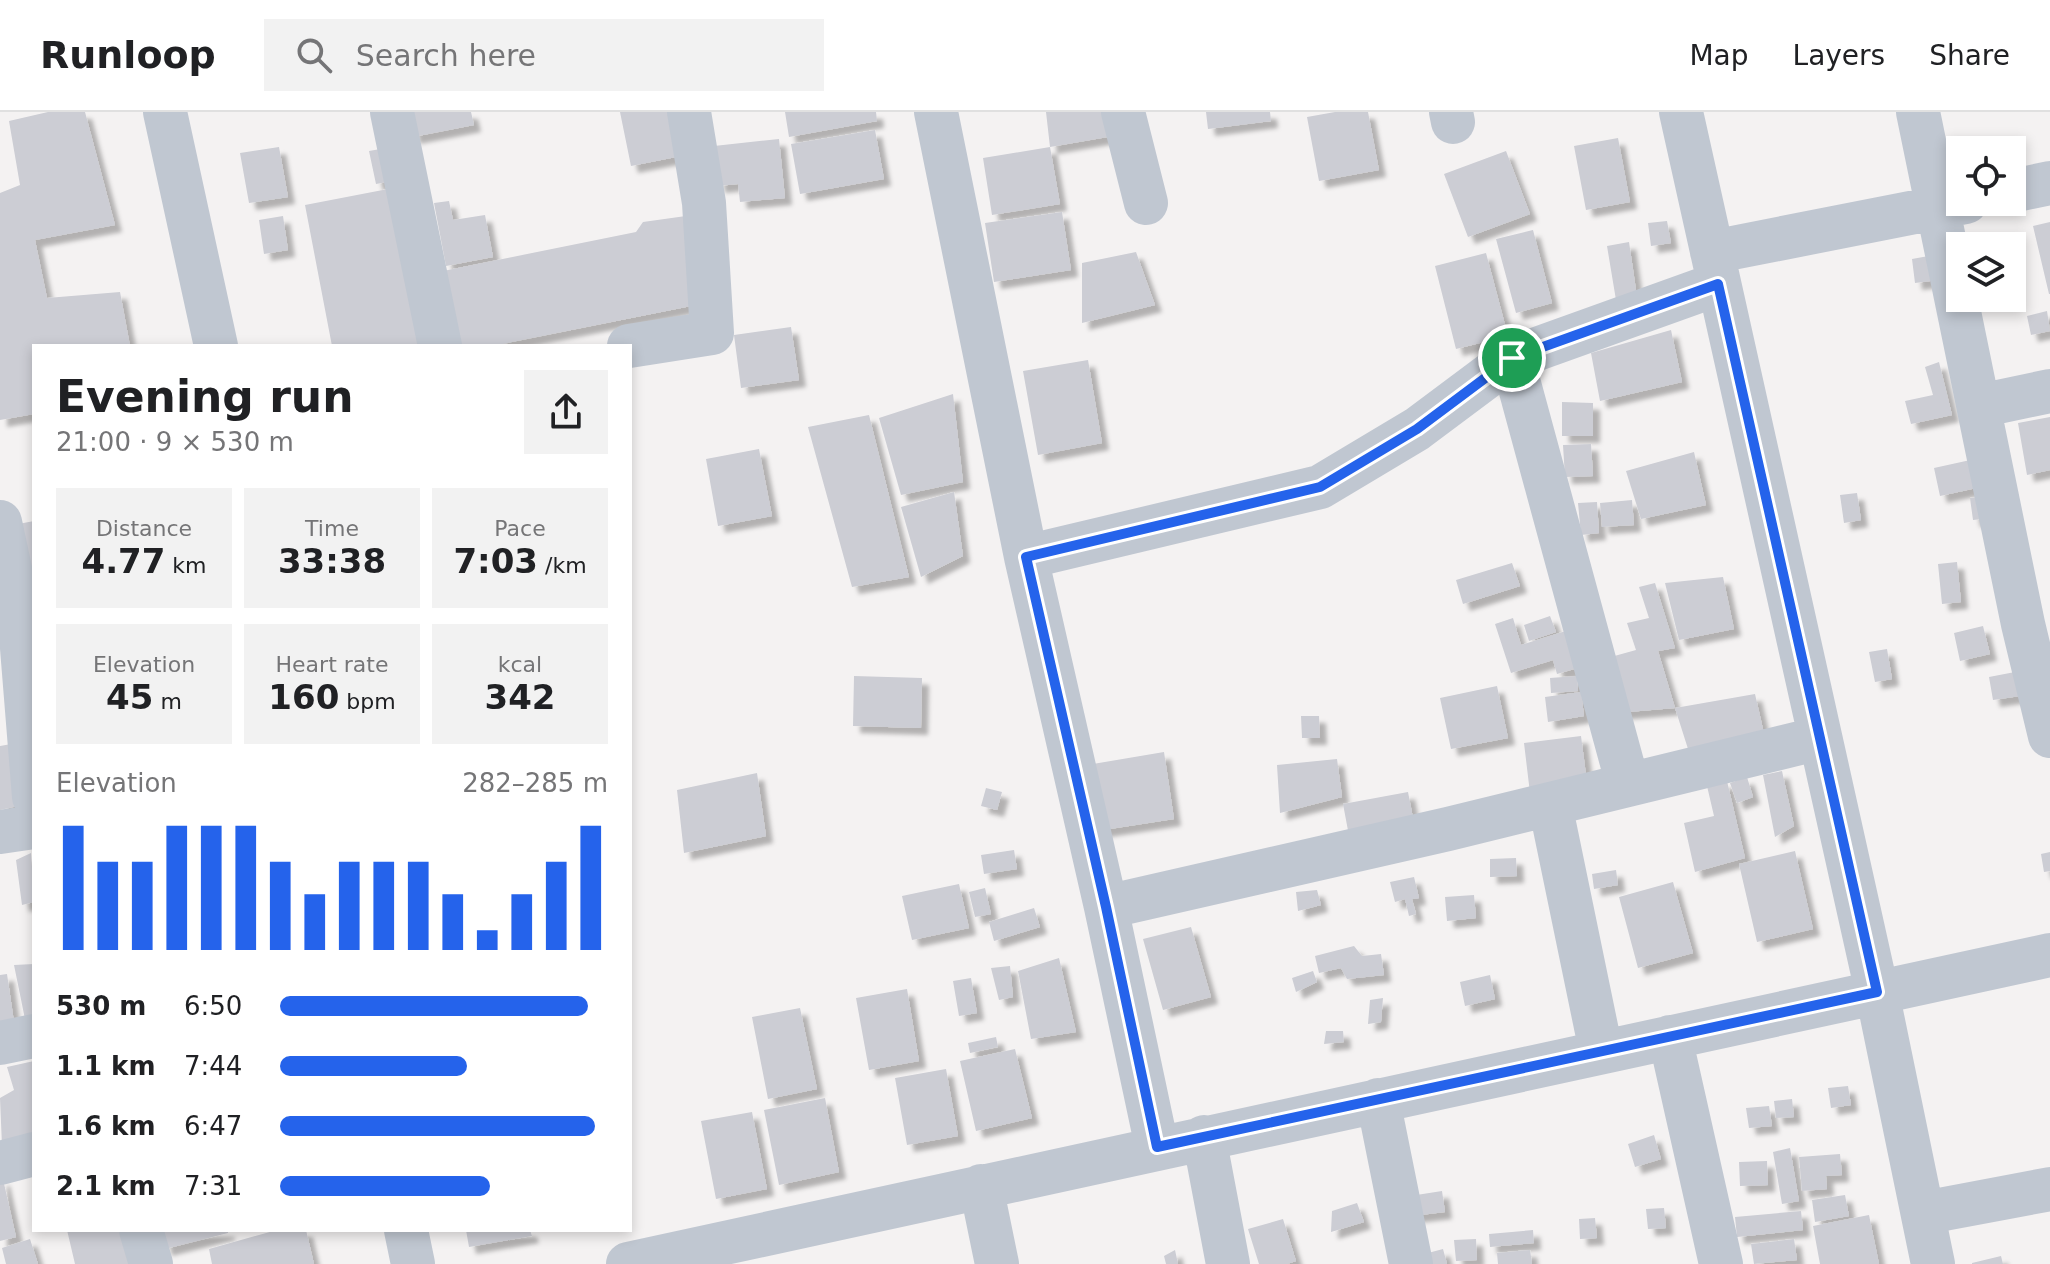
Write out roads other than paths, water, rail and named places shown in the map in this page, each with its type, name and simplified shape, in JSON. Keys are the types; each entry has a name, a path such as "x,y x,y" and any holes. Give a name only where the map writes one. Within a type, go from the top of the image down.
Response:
{"street":[{"path":"165,112 216,344"},
{"path":"392,112 440,344"},
{"path":"632,346 712,333 704,203 689,112"},
{"path":"936,112 1026,557 1157,1147"},
{"path":"1123,112 1146,203"},
{"path":"1681,112 1877,992 1933,1264"},
{"path":"1918,112 1946,189"},
{"path":"2026,188 2050,183"},
{"path":"1026,557 1320,487 1417,429 1512,358 1715,268 1946,207"},
{"path":"1953,216 1979,406 2037,621 2050,736"},
{"path":"1512,358 1628,785"},
{"path":"1979,406 2050,391"},
{"path":"0,522 18,611 32,774"},
{"path":"1106,907 1820,738"},
{"path":"1550,804 1601,1051"},
{"path":"0,832 32,827"},
{"path":"628,1264 691,1257 981,1186 2050,955"},
{"path":"0,1043 32,1036"},
{"path":"1670,1037 1713,1262"},
{"path":"1378,1100 1411,1264"},
{"path":"1204,1137 1228,1264"},
{"path":"0,1163 32,1155"},
{"path":"981,1186 997,1264"},
{"path":"1923,1213 2050,1189"},
{"path":"142,1232 151,1264"},
{"path":"406,1232 413,1264"}]}
